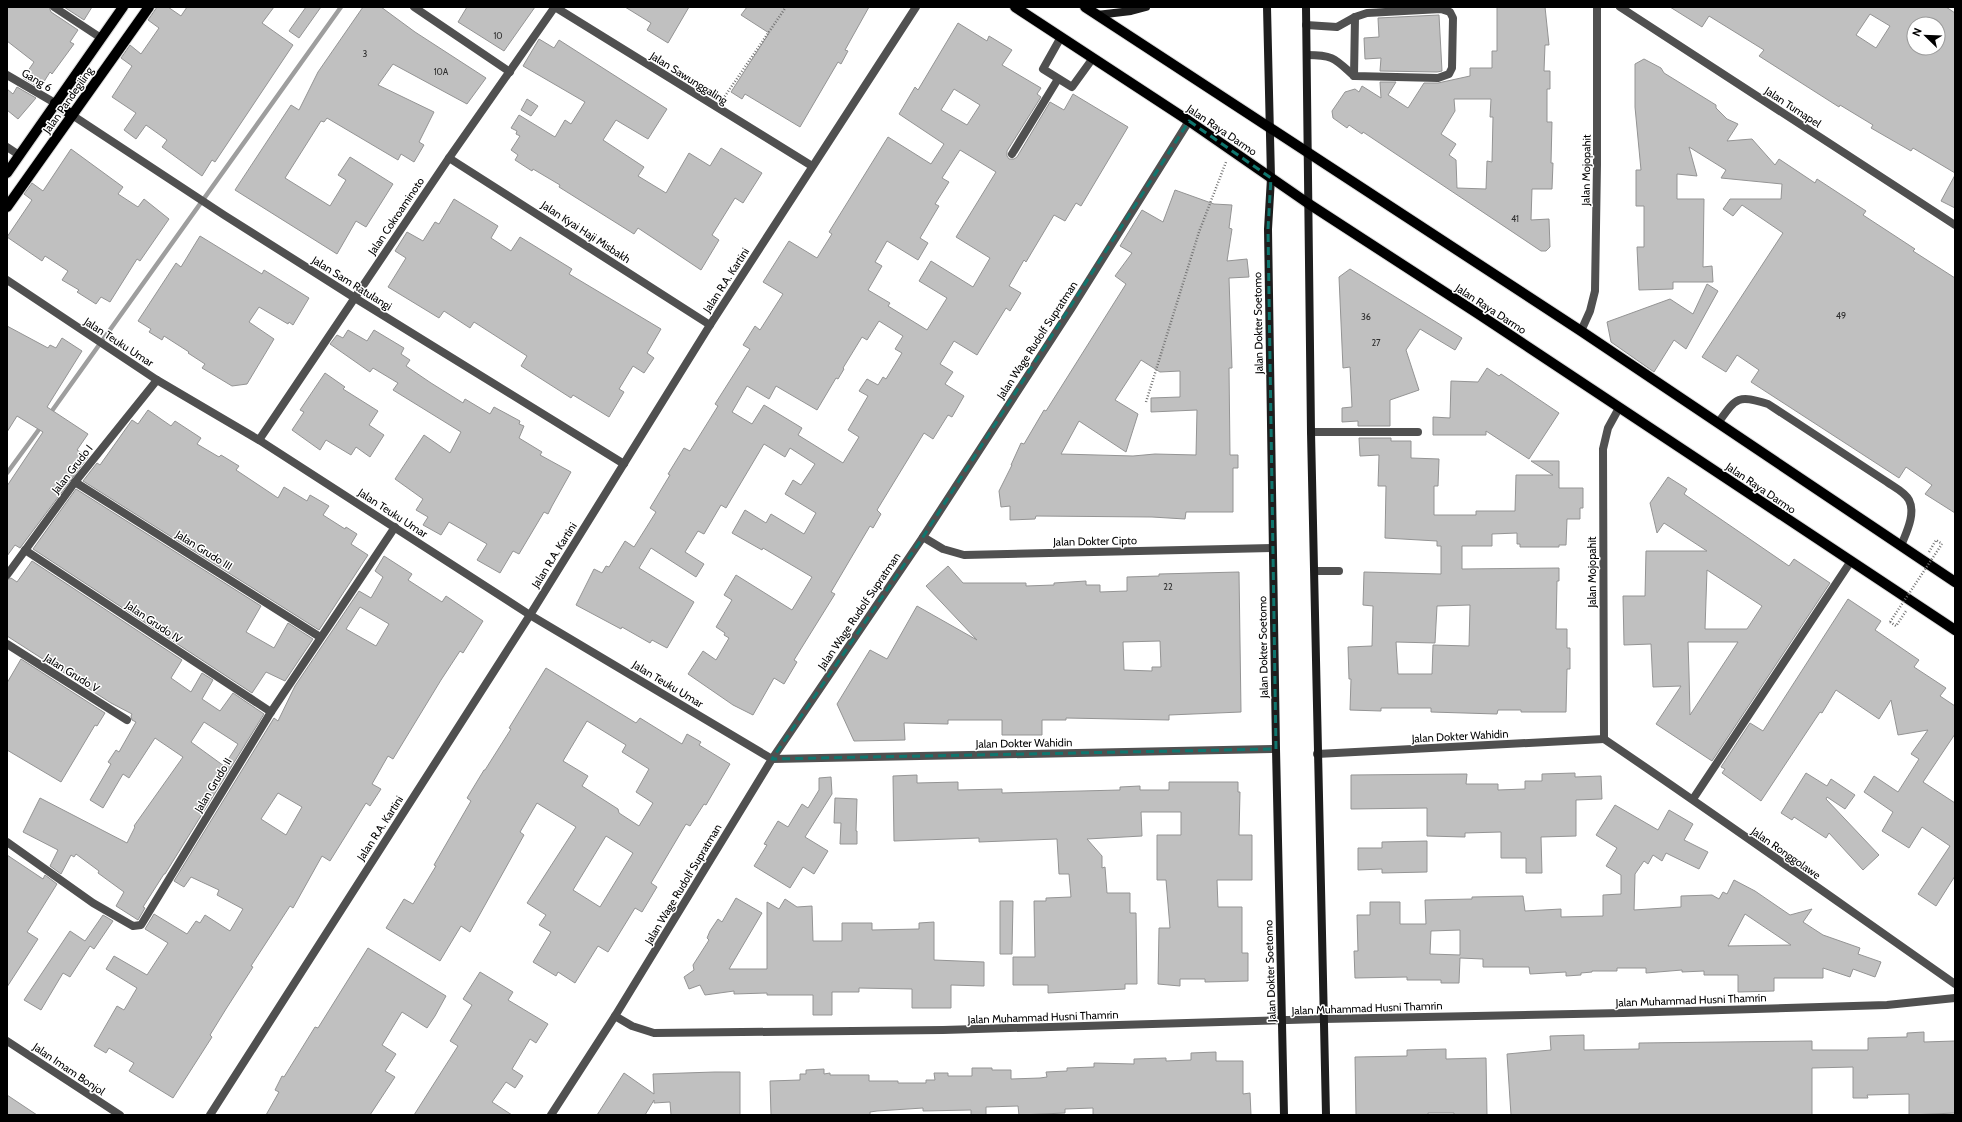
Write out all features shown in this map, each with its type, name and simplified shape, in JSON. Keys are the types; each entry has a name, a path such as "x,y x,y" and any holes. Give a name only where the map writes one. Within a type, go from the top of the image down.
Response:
{"main road":[{"name":"Jalan Pandegiling","path":"7,173 123,7"},
{"name":"Jalan Pandegiling","path":"7,207 149,7"},
{"name":"Jalan Raya Darmo","path":"1015,7 1189,121 1309,204 1955,630"},
{"path":"1086,7 1718,422 1955,582"},
{"path":"1097,15 1131,11 1146,7"},
{"name":"Jalan Dokter Soetomo","path":"1266,7 1271,178 1268,228 1272,548 1284,1115"},
{"path":"1306,7 1311,432 1326,1115"},
{"path":"55,103 72,115"}],"street":[{"path":"54,7 101,38"},
{"path":"414,7 510,72"},
{"name":"Jalan Cokroaminoto","path":"260,440 449,158 555,7"},
{"name":"Jalan Sawunggaling","path":"555,7 812,166"},
{"name":"Jalan R.A. Kartini","path":"210,1115 530,615 710,325 916,7"},
{"name":"Jalan Mojopahit","path":"1580,331 1590,311 1595,291 1598,164 1597,7"},
{"name":"Jalan Tumapel","path":"1620,7 1955,225"},
{"path":"1306,25 1336,27 1355,17 1367,13 1441,9 1450,12 1453,18 1452,68 1449,74 1438,78 1354,76 1337,61 1326,55 1307,55"},
{"path":"1354,76 1355,17"},
{"path":"1061,37 1043,68 1058,79 1073,87 1092,58"},
{"name":"Gang 6","path":"7,75 55,103"},
{"path":"1012,154 1058,79"},
{"name":"Jalan Sam Ratulangi","path":"72,115 224,216 624,464"},
{"name":"Jalan Wage Rudolf Supratman","path":"551,1115 615,1016 772,759 922,537 1071,309 1189,121"},
{"path":"7,147 19,155"},
{"name":"Jalan Kyai Haji Misbakh","path":"449,158 710,325"},
{"name":"Jalan Teuku Umar","path":"7,280 93,339 157,380 260,440 530,615 772,759"},
{"name":"Jalan Grudo I","path":"7,575 75,482 157,380"},
{"path":"1718,422 1729,407 1739,399 1750,398 1768,404 1887,482 1903,493 1909,500 1911,507 1909,525 1901,546"},
{"name":"Jalan Mojopahit","path":"1604,739 1603,450 1608,428 1619,408"},
{"path":"1311,432 1418,432"},
{"name":"Jalan Grudo III","path":"75,482 320,637"},
{"name":"Jalan Grudo II","path":"7,843 123,922 133,926 139,926 146,918 271,712 395,527"},
{"name":"Jalan Dokter Cipto","path":"922,537 942,549 964,555 1272,548"},
{"name":"Jalan Grudo IV","path":"26,550 271,712"},
{"path":"1693,799 1851,561"},
{"path":"1315,571 1339,571"},
{"name":"Jalan Grudo V","path":"7,644 127,720"},
{"name":"Jalan Dokter Wahidin","path":"1318,754 1604,739"},
{"name":"Jalan Ronggolawe","path":"1604,739 1693,799 1754,844 1955,984"},
{"name":"Jalan Dokter Wahidin","path":"772,759 1276,749"},
{"name":"Jalan Muhammad Husni Thamrin","path":"615,1016 632,1026 654,1033 943,1030 1796,1008 1887,1005 1955,998"},
{"name":"Jalan Imam Bonjol","path":"7,1040 120,1115"}],"path":[{"path":"717,108 786,7"},
{"path":"1146,402 1199,232 1231,150"},
{"path":"1912,602 1896,626 1890,622 1942,544 1936,540 1923,561"}],"highlighted area":[{"path":"1189,121 1271,178 1268,229 1276,749 772,759 923,537"}],"building":[{"path":"7,7 49,7 51,12 78,30 70,42 74,44 52,74 50,72 40,88 23,78 34,62 7,41"},
{"path":"64,7 92,7 84,20"},
{"path":"157,7 168,7 181,16 187,7 274,7 262,23 293,45 215,162 212,160 202,176 162,147 167,140 146,125 136,139 124,130 136,113 112,97 132,66 121,58 130,45 141,54 159,28 148,20"},
{"path":"306,7 321,7 299,38 289,31"},
{"path":"363,7 381,7 415,32 486,78 467,104 393,64 378,85 434,112 419,142 424,145 414,162 401,154 398,160 327,118 324,122 321,121 285,178 330,206 346,180 338,175 350,157 393,184 366,227 356,221 337,254 235,190 291,105 299,110 318,72"},
{"path":"467,7 535,7 504,51 458,22"},
{"path":"625,7 689,7 668,43 647,30 651,23"},
{"path":"747,7 869,7 845,50 848,51 841,64 838,62 800,127 745,94 742,99 731,92 769,33 741,15"},
{"path":"1497,7 1545,7 1549,45 1545,45 1544,71 1550,71 1550,89 1547,89 1547,122 1552,122 1552,189 1532,189 1531,220 1549,219 1550,247 1546,251 1541,251 1363,132 1362,134 1349,125 1347,128 1333,118 1332,111 1345,92 1355,89 1359,92 1362,86 1381,98 1380,82 1396,82 1388,95 1408,108 1424,83 1438,83 1470,76 1470,68 1492,68 1492,51 1497,51","holes":["1454,99 1491,99 1490,117 1493,117 1492,162 1487,161 1486,189 1457,188 1456,160 1449,155 1456,144 1441,134 1455,111"]},
{"path":"1670,7 1946,7 1955,13 1955,173 1913,148 1911,151 1871,128 1873,125 1840,105 1839,107 1759,56 1764,50 1709,16 1702,27","holes":["1870,14 1890,26 1876,48 1856,35"]},
{"path":"1439,15 1442,71 1380,71 1381,58 1365,59 1364,38 1379,37 1378,18"},
{"path":"958,23 987,41 989,36 1012,50 1002,65 1041,88 1037,94 1041,97 1007,151 1007,156 1009,159 1014,159 1017,157 1050,102 1064,110 1073,94 1128,127 1081,206 1076,203 1065,221 1054,215 1026,262 1024,260 1009,286 1021,293 1010,311 1006,308 977,355 954,341 940,364 953,372 945,384 964,396 952,417 948,415 933,439 924,433 877,510 881,514 873,528 870,526 831,592 835,594 794,660 797,662 784,684 774,678 753,715 733,705 688,674 703,651 716,660 729,638 724,635 725,633 716,627 732,600 724,595 736,575 792,610 812,577 763,548 762,550 732,533 745,510 766,523 771,514 804,534 816,513 785,494 793,480 801,485 815,464 790,448 785,457 764,444 726,508 721,505 704,534 698,531 685,552 704,564 696,577 651,548 639,568 694,602 667,648 652,640 650,643 622,627 621,629 576,605 594,569 602,573 606,566 609,567 625,541 634,547 656,512 650,508 670,475 668,474 684,448 690,451 718,406 715,404 750,349 743,345 755,326 760,330 783,294 763,282 789,241 817,258 832,234 829,232 888,137 931,164 944,144 899,114 915,87 918,90","holes":["954,89 980,105 967,125 941,110","960,150 996,172 956,237 990,258 973,287 931,261 919,281 947,298 927,330 888,306 890,303 868,290 882,266 875,262 887,241 918,260 928,243 920,238 939,206 935,204 949,182 942,178","879,321 903,336 895,349 902,353 886,379 883,377 878,385 867,379 859,391 868,396 848,430 859,437 843,463 798,435 802,428 764,405 752,424 732,412 747,386 769,399 776,386 817,410 836,378 838,379 862,337 867,340"]},
{"path":"539,39 554,48 559,40 667,109 648,139 616,120 603,140 644,167 638,176 666,193 689,153 710,166 721,148 762,173 743,203 735,198 712,235 719,240 701,270 638,228 634,234 559,187 560,185 533,169 532,171 515,160 518,155 511,150 520,136 516,134 517,131 511,128 519,115 555,137 565,120 571,124 585,102 523,66"},
{"path":"1644,59 1661,68 1664,73 1716,105 1716,108 1727,119 1738,124 1727,141 1752,139 1775,165 1779,159 1815,183 1817,179 1866,211 1863,215 1915,249 1913,251 1955,278 1955,513 1925,494 1932,485 1906,467 1899,478 1751,382 1759,370 1737,355 1726,372 1702,357 1783,233 1742,205 1733,216 1723,209 1730,199 1781,199 1782,184 1721,178 1726,170 1689,147 1697,176 1677,174 1677,199 1704,199 1703,267 1712,266 1713,282 1673,282 1673,289 1639,290 1637,247 1644,247 1644,206 1636,206 1636,170 1641,170 1635,107 1635,64"},
{"path":"17,87 36,98 18,119 7,110 7,89 13,94"},
{"path":"527,99 538,106 531,116 521,110"},
{"path":"71,149 123,187 118,194 138,207 144,199 169,219 140,261 137,259 110,302 101,297 96,304 77,292 79,290 62,280 68,271 45,256 42,261 7,237 32,200 24,194 32,183 43,191"},
{"path":"1955,175 1955,208 1941,201"},
{"path":"1175,190 1214,204 1232,205 1229,228 1232,229 1227,261 1247,259 1249,277 1229,278 1232,368 1229,368 1230,455 1238,455 1238,468 1233,468 1233,512 1186,512 1185,519 1152,517 1036,516 1035,519 1010,520 1010,506 1001,507 999,491 1021,443 1024,444 1044,410 1046,411 1126,284 1115,276 1132,253 1120,246 1142,210 1163,222","holes":["1141,360 1160,372 1180,371 1180,397 1151,398 1151,412 1197,410 1196,455 1155,454 1133,456 1061,454 1079,421 1126,452 1138,414 1115,400"]},
{"path":"454,199 498,226 491,238 511,251 520,237 572,269 569,274 661,329 647,353 654,358 644,373 633,366 619,389 624,392 609,417 573,395 571,398 521,366 527,356 474,322 470,328 444,311 439,318 388,287 406,258 395,251 407,232 423,241 435,222 439,224"},
{"path":"200,236 262,274 264,270 309,298 293,325 289,322 288,324 259,307 249,322 274,339 247,384 232,386 202,368 205,364 188,353 189,352 164,336 162,340 149,332 151,329 138,321 176,263 181,267"},
{"path":"1350,269 1462,338 1455,350 1420,329 1406,350 1419,390 1390,400 1390,426 1358,426 1358,421 1342,422 1342,408 1352,407 1350,367 1343,368 1339,277"},
{"path":"1707,284 1718,291 1686,349 1674,340 1654,372 1611,342 1607,322 1670,299 1693,314"},
{"path":"7,326 48,348 50,345 56,348 62,338 82,351 47,407 88,434 77,450 88,457 20,548 15,545 7,556 7,486 43,432 17,416 7,432"},
{"path":"348,330 367,341 374,330 404,348 401,354 410,360 406,366 463,403 465,399 490,414 494,407 520,421 519,424 524,426 519,438 542,452 540,455 571,472 548,514 544,512 519,554 513,551 500,573 477,560 487,544 449,522 441,535 423,525 428,517 416,510 423,499 395,479 424,435 450,453 461,432 393,390 398,383 373,368 370,372 330,344 337,335 343,338"},
{"path":"1487,368 1499,376 1501,374 1559,413 1529,459 1486,431 1486,435 1433,435 1433,417 1450,418 1451,381 1478,382"},
{"path":"325,373 345,387 343,389 378,411 369,425 384,435 370,457 356,447 351,455 326,440 320,450 292,430 304,412 300,410"},
{"path":"148,410 171,426 175,421 201,438 197,444 219,457 221,455 239,466 236,470 278,498 284,487 307,501 310,495 329,506 323,515 345,529 346,527 357,534 351,544 368,555 319,630 83,481 97,463 100,465 132,420 138,424"},
{"path":"1359,438 1391,438 1391,441 1411,441 1411,458 1439,459 1438,486 1434,486 1434,515 1476,515 1476,511 1515,511 1516,475 1553,475 1531,461 1559,461 1559,488 1583,488 1583,508 1580,508 1580,519 1567,519 1566,545 1559,545 1559,547 1520,547 1520,544 1517,544 1517,533 1492,534 1492,546 1462,546 1462,569 1559,568 1559,581 1557,581 1556,629 1567,629 1567,648 1570,648 1570,669 1567,669 1566,712 1521,712 1521,710 1498,710 1497,714 1431,712 1431,708 1381,708 1381,711 1350,710 1351,679 1349,679 1348,647 1372,646 1373,606 1363,605 1364,572 1441,574 1441,546 1437,546 1437,541 1385,538 1386,486 1378,486 1379,455 1360,456","holes":["1470,605 1469,646 1433,645 1432,674 1398,674 1396,642 1435,643 1437,606"]},
{"path":"1668,477 1687,489 1684,494 1789,566 1794,559 1830,583 1712,761 1656,724 1681,686 1653,687 1651,644 1624,645 1623,596 1645,596 1646,551 1707,551 1664,523 1657,533 1650,503","holes":["1707,570 1762,606 1747,629 1705,629","1688,642 1738,642 1690,715 1689,674"]},
{"path":"76,489 261,606 246,632 274,648 288,623 313,639 285,681 266,672 252,693 33,549"},
{"path":"384,556 412,574 408,580 442,602 446,596 483,621 463,653 460,651 441,680 393,759 388,756 372,784 381,789 370,806 366,803 330,861 322,856 293,908 290,906 251,966 253,967 210,1035 212,1037 173,1098 129,1071 134,1063 109,1048 106,1053 94,1046 117,1006 124,1010 137,988 106,969 114,956 147,975 168,943 145,929 154,914 187,934 196,921 200,923 205,915 230,931 243,909 217,895 219,890 191,877 184,887 174,881 274,718 278,721 295,686 359,591 371,598 383,577 375,571","holes":["360,607 389,624 376,646 346,629","278,793 302,807 286,835 261,819"]},
{"path":"32,561 182,660 171,678 191,692 202,673 213,680 202,699 220,711 233,693 264,714 143,907 145,908 138,920 116,906 124,892 98,873 99,871 76,854 74,857 71,855 61,874 50,866 58,850 23,832 40,798 127,843 135,827 134,826 183,757 155,738 129,778 123,774 103,808 90,800 111,764 108,762 116,750 119,752 136,722 132,720 132,714 111,703 7,636 7,580 11,578 17,582","holes":["204,722 238,744 224,766 191,742"]},
{"path":"948,566 963,583 1026,583 1026,586 1054,585 1054,583 1086,581 1086,585 1100,585 1100,592 1127,591 1127,577 1159,576 1159,574 1239,572 1241,712 1169,715 1169,720 1066,718 1066,720 1042,720 1042,735 1002,735 1002,720 948,720 948,724 904,723 905,740 854,741 837,704 870,650 887,659 917,606 977,640 926,586","holes":["1160,641 1161,667 1152,667 1152,671 1124,670 1123,642"]},
{"path":"1848,599 1881,621 1875,630 1919,660 1914,667 1946,688 1940,696 1955,706 1955,734 1923,782 1955,803 1955,876 1936,906 1918,894 1950,846 1922,827 1909,848 1882,831 1893,812 1864,792 1874,776 1898,792 1919,759 1911,754 1928,730 1898,735 1891,700 1879,719 1836,690 1822,713 1820,712 1761,801 1722,773 1725,769 1721,767 1750,723 1763,731"},
{"path":"21,659 105,713 97,726 95,725 61,782 7,750 7,683"},
{"path":"546,668 636,723 640,718 682,744 687,734 701,742 699,745 730,764 706,805 704,804 690,826 686,824 651,883 657,887 642,912 635,908 608,952 598,946 575,983 558,972 556,976 533,962 551,932 539,925 546,915 527,903 576,827 537,803 520,832 524,835 470,932 461,926 440,961 386,928 404,899 413,904 436,866 434,865 471,801 467,798 511,729 509,728","holes":["587,721 626,745 622,752 649,769 636,792 653,803 639,826 619,813 618,809 582,786 588,776 563,761","606,836 633,853 600,907 573,890"]},
{"path":"1575,773 1575,777 1601,776 1602,799 1576,800 1576,836 1541,837 1542,873 1526,873 1526,858 1501,858 1501,832 1465,833 1465,837 1427,836 1427,808 1351,809 1351,775 1467,774 1466,784 1498,784 1498,790 1525,789 1525,781 1542,781 1542,774"},
{"path":"1806,773 1827,786 1831,779 1855,795 1845,809 1827,797 1826,799 1879,855 1863,870 1829,833 1826,838 1794,817 1792,820 1781,813"},
{"path":"917,775 917,783 958,782 958,790 1002,789 1002,793 1120,790 1120,787 1140,786 1140,790 1169,790 1169,782 1238,782 1238,792 1240,792 1239,835 1252,835 1252,880 1217,880 1218,907 1242,907 1242,953 1248,953 1248,981 1205,982 1205,979 1180,979 1180,986 1158,984 1159,928 1170,928 1166,880 1157,880 1157,835 1181,835 1181,812 1141,812 1142,836 1087,839 1102,856 1102,868 1105,867 1107,893 1130,893 1130,913 1136,913 1137,984 1125,984 1125,989 1048,993 1048,985 1013,985 1013,957 1035,957 1034,901 1046,901 1046,898 1071,897 1069,874 1059,874 1057,839 979,842 979,838 894,841 893,776"},
{"path":"831,777 832,794 805,837 828,851 814,874 803,867 790,888 754,866 767,845 764,844 778,821 788,827 802,804 808,808 819,790 819,778"},
{"path":"835,798 857,799 857,844 840,844 841,823 834,823"},
{"path":"1615,805 1658,830 1669,810 1693,824 1684,840 1708,852 1699,869 1666,853 1662,861 1653,855 1648,864 1644,861 1635,874 1634,910 1681,907 1681,896 1712,895 1719,899 1723,892 1727,894 1734,880 1755,891 1790,915 1812,909 1803,922 1823,935 1860,948 1858,954 1881,962 1875,977 1853,969 1850,977 1823,968 1823,978 1774,978 1774,991 1738,992 1738,975 1704,975 1704,971 1682,972 1682,970 1646,973 1646,968 1617,968 1617,971 1592,971 1581,973 1581,975 1566,976 1566,972 1530,974 1529,967 1483,967 1483,959 1460,958 1459,983 1441,983 1441,980 1407,980 1407,977 1355,978 1354,951 1358,951 1357,915 1370,915 1370,902 1400,902 1400,924 1426,924 1425,900 1472,899 1472,897 1523,896 1525,911 1561,909 1561,917 1603,916 1603,895 1621,894 1621,875 1606,866 1617,848 1596,835","holes":["1745,914 1791,945 1728,946","1460,930 1460,955 1430,954 1431,931"]},
{"path":"1427,841 1427,872 1382,873 1382,869 1358,870 1358,848 1382,848 1382,842"},
{"path":"7,855 43,879 45,875 57,884 27,932 38,939 7,987"},
{"path":"736,898 762,913 729,969 767,969 767,902 779,909 785,899 797,907 812,906 813,941 842,941 842,923 872,923 872,930 919,929 919,923 934,922 934,960 984,962 984,986 951,985 951,1008 912,1008 912,989 859,988 859,992 832,992 832,1015 813,1015 813,995 767,995 767,993 734,994 734,991 705,995 700,985 689,989 684,977 694,970 693,965 709,940 707,938 710,931 718,919 722,922"},
{"path":"1000,901 1013,901 1012,954 1000,954"},
{"path":"103,915 113,921 94,949 90,946 70,977 63,973 41,1010 24,1000 70,931 85,941"},
{"path":"368,948 446,996 435,1016 427,1028 402,1012 382,1045 396,1054 385,1071 395,1077 370,1115 266,1115 279,1092 275,1090 282,1076 284,1077 315,1027 318,1028"},
{"path":"480,972 513,992 508,1000 548,1024 536,1043 530,1039 512,1069 523,1076 515,1088 506,1082 492,1102 512,1115 414,1115 458,1046 450,1041 472,1005 463,999"},
{"path":"1924,1032 1924,1042 1955,1041 1955,1113 1909,1115 1909,1094 1867,1095 1868,1098 1853,1098 1853,1067 1812,1068 1812,1115 1511,1115 1507,1054 1551,1050 1550,1036 1584,1035 1584,1050 1639,1049 1639,1043 1812,1041 1812,1050 1868,1050 1868,1038 1907,1037 1907,1033"},
{"path":"1446,1049 1446,1059 1486,1058 1487,1115 1428,1113 1428,1115 1356,1115 1355,1057 1407,1056 1407,1050"},
{"path":"1216,1052 1216,1061 1243,1061 1243,1094 1250,1093 1251,1115 1093,1115 1093,1108 1065,1109 1065,1113 1019,1115 1018,1106 986,1107 986,1115 971,1115 971,1110 923,1111 923,1108 877,1111 870,1112 870,1115 771,1115 770,1081 800,1080 800,1074 806,1074 806,1070 824,1069 824,1074 830,1073 830,1075 869,1075 869,1081 898,1081 898,1083 926,1083 926,1080 935,1080 934,1073 948,1073 948,1076 972,1076 972,1068 1011,1070 1011,1079 1040,1078 1047,1077 1046,1072 1067,1071 1067,1068 1094,1067 1094,1063 1134,1064 1134,1059 1166,1058 1166,1061 1191,1060 1191,1053"},
{"path":"740,1072 740,1115 671,1115 670,1102 654,1103 654,1100 645,1115 597,1115 624,1073 654,1094 653,1074"},
{"path":"7,1095 37,1115 7,1115"}],"waterway":[{"path":"49,415 341,7"},
{"path":"7,473 43,424"}]}
